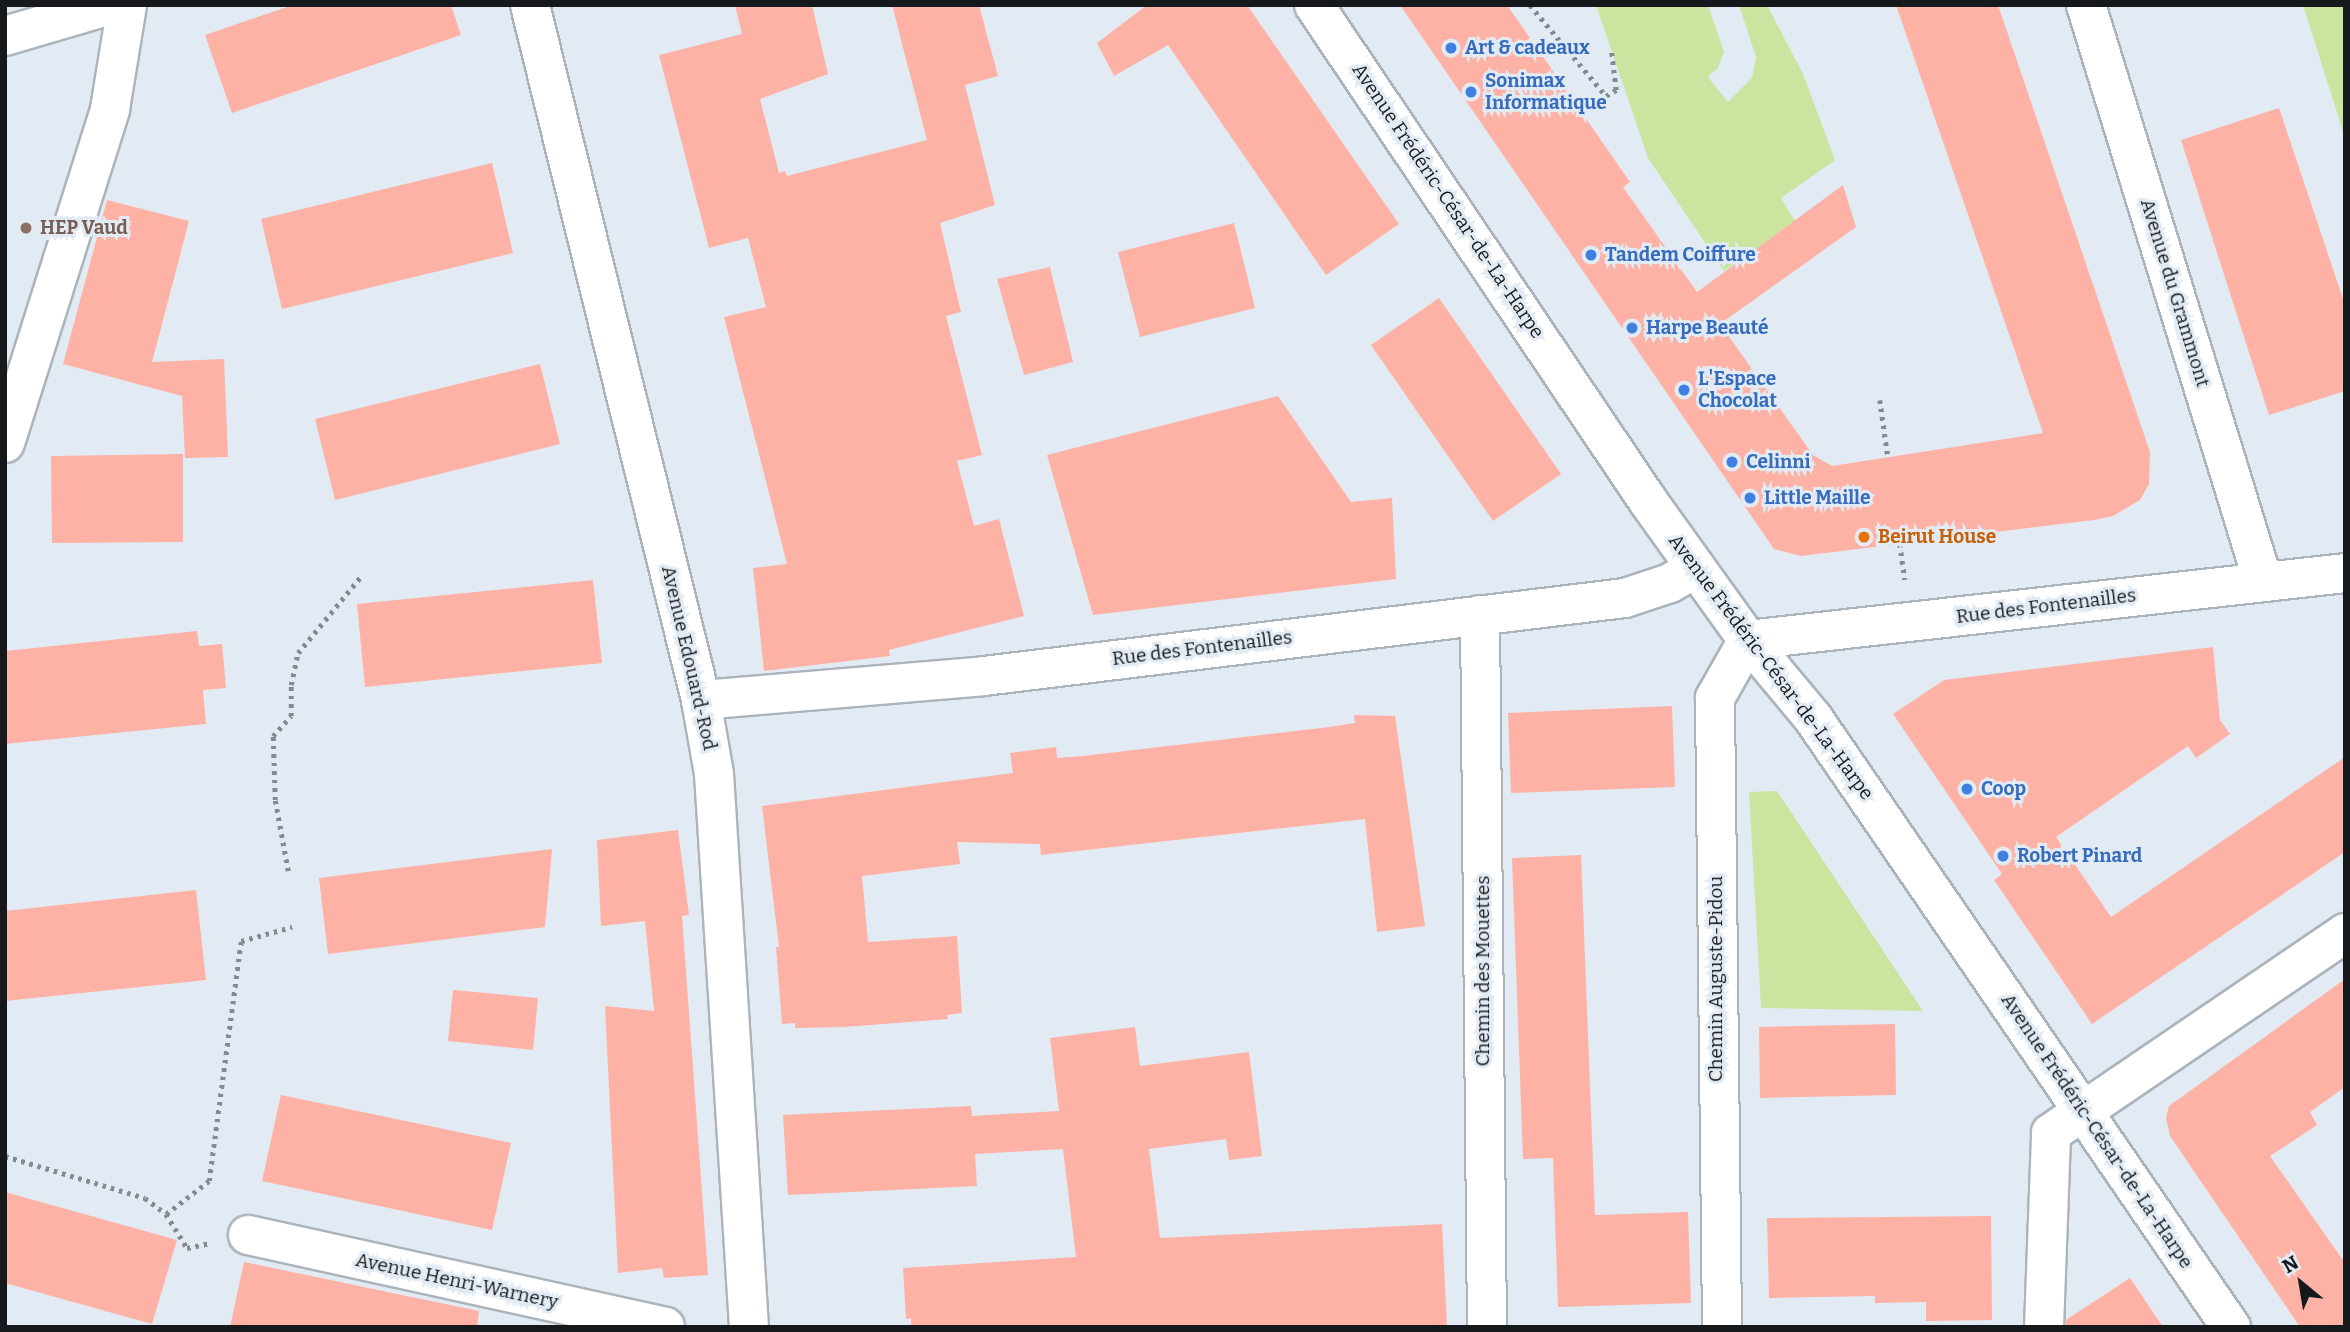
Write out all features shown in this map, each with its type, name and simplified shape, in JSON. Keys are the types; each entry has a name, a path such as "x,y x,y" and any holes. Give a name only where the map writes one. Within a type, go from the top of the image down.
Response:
{"street":[{"path":"5,36 110,5"},
{"path":"5,443 110,109 127,5"},
{"name":"Avenue Edouard-Rod","path":"530,5 702,700 714,774 749,1327"},
{"name":"Avenue Frédéric-César-de-La-Harpe","path":"1314,5 1696,568 1748,640 1813,718 2231,1327"},
{"name":"Avenue du Grammont","path":"2086,5 2263,581"},
{"name":"Rue des Fontenailles","path":"702,700 984,676 1625,598 1670,583 1696,568"},
{"name":"Rue des Fontenailles","path":"1748,640 2345,573"},
{"name":"Chemin des Mouettes","path":"1480,615 1487,1327"},
{"name":"Chemin Auguste-Pidou","path":"1722,1327 1715,698 1748,640"},
{"path":"2044,1327 2051,1133 2345,933"},
{"name":"Avenue Henri-Warnery","path":"248,1235 665,1327"}],"path":[{"path":"1530,5 1606,96 1616,90 1611,49"},
{"path":"1880,400 1888,457"},
{"path":"1900,544 1905,580"},
{"path":"288,871 275,800 273,736 291,716 291,685 298,653 363,574"},
{"path":"166,1214 209,1181 241,941 292,927"},
{"path":"5,1156 145,1198 166,1214 187,1248 248,1235"}],"green space":[{"path":"1596,5 1708,5 1724,52 1718,68 1708,77 1728,102 1752,78 1756,57 1739,5 1767,5 1803,74 1835,160 1781,198 1795,221 1724,271 1648,158"},
{"path":"2303,5 2345,5 2345,138"},
{"path":"1777,791 1923,1011 1761,1008 1749,792"}],"building":[{"path":"293,5 451,5 461,35 232,113 205,35"},
{"path":"735,5 812,5 828,74 760,99 779,173 785,171 787,176 927,140 892,5 979,5 998,76 965,85 995,205 940,223 961,312 946,316 982,455 957,461 974,526 999,519 1024,616 889,650 890,656 764,671 753,568 787,564 724,317 766,307 748,238 709,248 659,55 742,34"},
{"path":"1147,5 1247,5 1399,224 1326,275 1168,45 1114,76 1097,43"},
{"path":"1400,5 1507,5 1630,182 1623,187 1697,292 1843,185 1856,227 1720,324 1813,455 1832,466 2043,433 1896,5 1998,5 2150,452 2149,484 2140,500 2113,516 2094,520 1801,556 1774,549"},
{"path":"2279,108 2345,305 2345,391 2269,415 2181,140"},
{"path":"492,163 513,253 282,309 261,219"},
{"path":"107,200 189,221 152,362 224,359 228,457 185,458 182,396 63,364"},
{"path":"1234,223 1255,308 1140,337 1118,252"},
{"path":"1050,267 1073,362 1024,375 997,279"},
{"path":"1439,298 1561,474 1493,521 1371,345"},
{"path":"540,364 560,444 335,500 315,419"},
{"path":"1278,396 1351,502 1392,498 1396,579 1093,615 1047,455"},
{"path":"183,454 183,542 52,543 51,456"},
{"path":"593,580 602,663 365,687 357,604"},
{"path":"197,631 199,646 222,644 226,688 203,690 206,724 5,744 5,651"},
{"path":"2213,647 2220,720 2230,734 2196,758 2188,746 2056,837 2111,917 2345,757 2345,852 2092,1024 1994,880 2002,874 1893,714 1944,680"},
{"path":"1672,706 1675,787 1511,793 1508,713"},
{"path":"1354,715 1395,716 1425,926 1377,932 1365,819 1041,855 1040,844 957,842 960,864 862,876 868,942 957,936 962,1013 947,1015 948,1019 844,1027 795,1028 795,1023 782,1024 776,947 779,947 762,806 1013,773 1010,753 1056,747 1057,758 1083,756 1329,727 1355,723"},
{"path":"678,830 689,915 682,916 708,1275 664,1278 662,1268 618,1273 605,1006 654,1011 645,921 601,926 597,840"},
{"path":"552,849 545,927 328,954 319,878"},
{"path":"1581,855 1595,1215 1688,1212 1691,1303 1558,1307 1553,1158 1523,1159 1512,858"},
{"path":"196,890 206,980 5,1001 5,911"},
{"path":"2345,979 2345,1087 2310,1112 2317,1125 2270,1156 2345,1263 2345,1327 2300,1327 2170,1136 2166,1118 2169,1106"},
{"path":"453,990 538,998 533,1050 448,1041"},
{"path":"1895,1024 1896,1095 1760,1098 1759,1027"},
{"path":"1135,1027 1140,1066 1249,1052 1262,1156 1229,1160 1226,1139 1149,1149 1160,1238 1442,1224 1447,1327 911,1327 911,1318 906,1319 903,1268 1076,1257 1063,1149 975,1154 977,1186 788,1195 783,1115 971,1106 972,1116 1059,1111 1050,1038"},
{"path":"281,1095 511,1143 492,1230 262,1181"},
{"path":"5,1192 177,1240 152,1324 5,1283"},
{"path":"1991,1216 1992,1320 1926,1321 1926,1302 1875,1303 1875,1296 1769,1298 1767,1218"},
{"path":"244,1262 479,1311 477,1327 230,1327"},
{"path":"2130,1278 2163,1327 2066,1327 2066,1320"}],"place":[{"name":"Art & cadeaux","path":"1451,48"},
{"name":"Sonimax Informatique","path":"1471,92"},
{"name":"HEP Vaud","path":"26,228"},
{"name":"Tandem Coiffure","path":"1591,255"},
{"name":"Harpe Beauté","path":"1632,328"},
{"name":"L'Espace Chocolat","path":"1684,390"},
{"name":"Celinni","path":"1732,462"},
{"name":"Little Maille","path":"1750,498"},
{"name":"Beirut House","path":"1864,537"},
{"name":"Coop","path":"1967,789"},
{"name":"Robert Pinard","path":"2003,856"}]}
